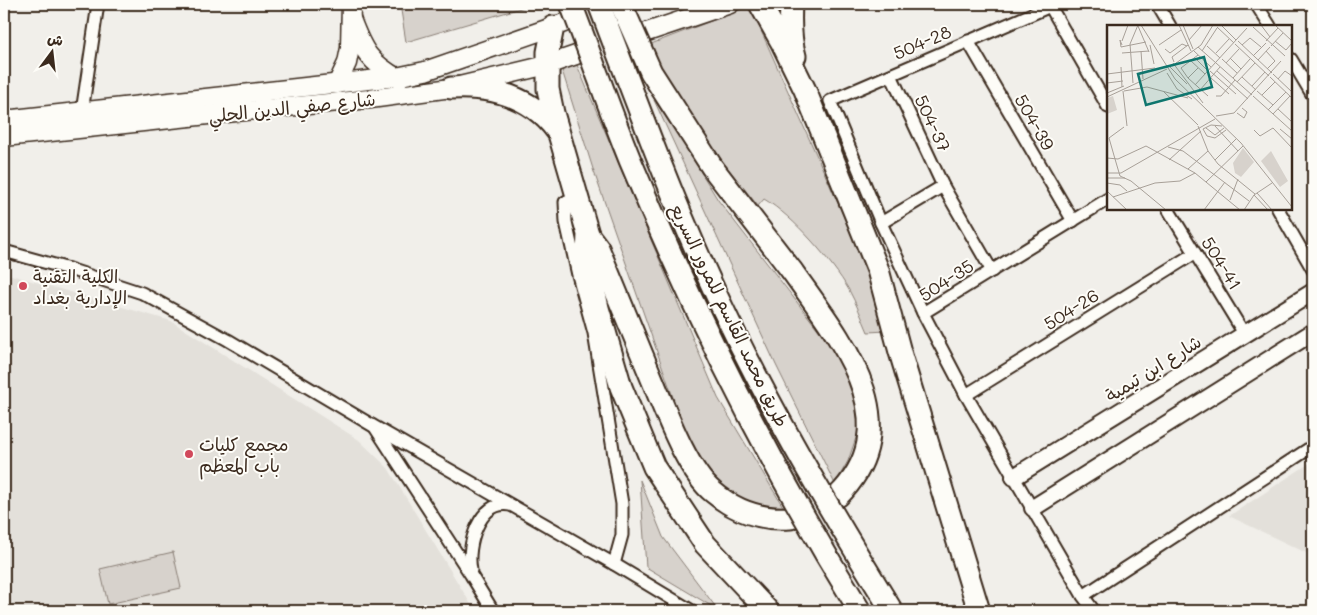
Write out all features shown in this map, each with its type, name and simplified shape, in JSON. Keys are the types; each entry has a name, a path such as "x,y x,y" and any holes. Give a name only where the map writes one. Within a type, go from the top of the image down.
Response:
{"highway":[{"name":"طريق محمد القاسم للمرور السريع","path":"599,4 656,154 706,272 753,368 799,455 892,611"},
{"path":"621,4 651,72 712,167 792,271 827,320 857,370 868,399 870,420 865,452 860,467 838,496"},
{"path":"760,4 781,41 804,90 878,270 900,352 979,611"},
{"path":"791,4 792,47 804,90"},
{"name":"طريق محمد القاسم للمرور السريع","path":"563,18 630,159 732,385 828,559 860,611"},
{"path":"563,18 547,65 548,89 588,234 588,256 598,308 621,387 654,467 705,544 768,611"},
{"path":"451,88 486,88 513,96 532,106 548,120 560,136"},
{"path":"588,234 598,248 672,426 695,471 711,492 732,507 754,515 790,518"}],"main road":[{"path":"644,33 730,4"},
{"path":"351,12 361,45 385,72 417,85 451,88"},
{"path":"337,84 347,63 350,48 351,12"},
{"name":"شارع صفي الدين الحلي","path":"4,120 396,77 425,71 563,18"},
{"name":"شارع صفي الدين الحلي","path":"4,137 245,111 370,100 451,88 547,65 576,56"}],"street":[{"path":"82,112 98,4"},
{"path":"1157,4 1169,25"},
{"path":"1256,4 1269,25"},
{"path":"1053,5 1107,105"},
{"name":"504-28","path":"881,223 830,101 1053,5"},
{"name":"504-39","path":"968,42 1073,221"},
{"path":"1292,62 1313,96"},
{"name":"504-37","path":"891,75 943,186 992,271"},
{"path":"923,313 881,223 943,186"},
{"path":"576,196 566,202 566,222 594,334 622,504 622,535 614,564"},
{"name":"504-35","path":"1094,611 1083,596 966,395 923,313 1107,200"},
{"name":"504-41","path":"1169,210 1246,335"},
{"path":"1279,210 1313,270"},
{"path":"4,252 69,269 142,293 228,340 692,611"},
{"name":"504-26","path":"966,395 1195,253"},
{"name":"شارع ابن تيمية","path":"1018,484 1313,292"},
{"path":"1033,508 1313,332"},
{"path":"376,427 493,611"},
{"path":"1083,596 1313,446"},
{"path":"471,575 470,545 477,526 494,506 503,503 512,505"}],"shaded area":[{"path":"400,4 523,4 524,7 406,42"},
{"path":"750,6 865,264 887,331 868,332 857,305 842,278 811,240 787,216 764,199 758,206 698,128 672,87 651,44"},
{"path":"577,65 718,398 785,510 759,506 730,494 706,471 682,423 593,169 561,67"},
{"path":"654,100 677,133 718,200 834,350 856,398 858,432 848,461 835,484 776,365"},
{"name":"مجمع كليات باب المعظم","path":"4,273 171,321 359,440 388,468 475,611 4,611"},
{"path":"1313,461 1313,556 1229,516"},
{"path":"640,480 663,537 718,610 646,567"},
{"path":"173,552 181,588 108,604 100,569"}],"place":[{"name":"الكلية التقنية الإدارية بغداد","path":"23,286"},
{"name":"مجمع كليات باب المعظم","path":"189,454"}]}
